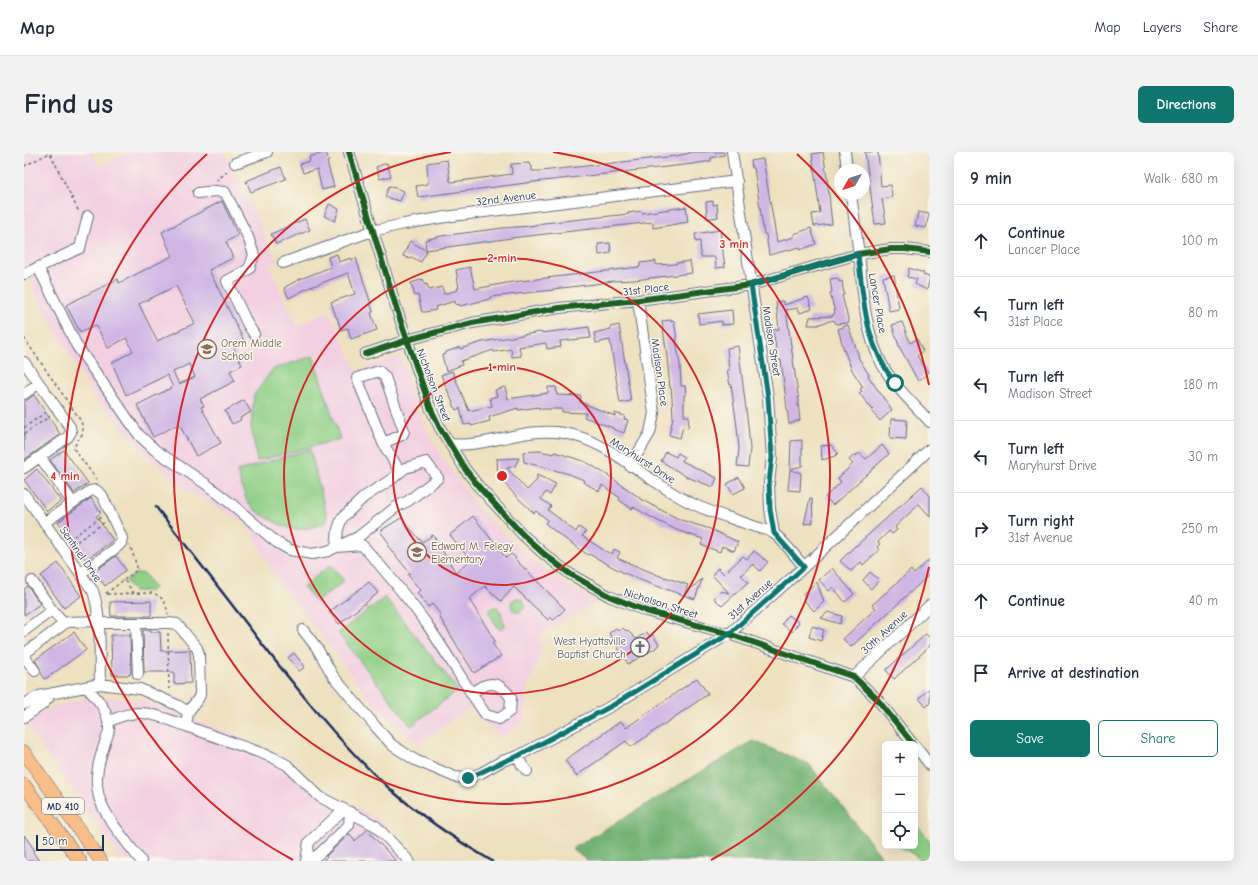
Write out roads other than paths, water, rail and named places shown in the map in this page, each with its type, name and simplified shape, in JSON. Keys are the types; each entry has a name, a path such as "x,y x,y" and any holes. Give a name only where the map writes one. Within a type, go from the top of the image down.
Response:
{"main road":[{"name":"MD 410","path":"24,752 101,861"},
{"name":"MD 410","path":"24,786 80,861"}],"street":[{"path":"234,165 267,152"},
{"name":"Nicholson Street","path":"349,152 372,231 430,407 440,428 465,469 501,511 528,539 570,574 609,596 646,611 729,634 854,677 877,699 911,741"},
{"name":"Madison Street","path":"732,152 768,397 772,457 769,483 770,509 774,533"},
{"path":"845,152 846,164"},
{"name":"32nd Avenue","path":"283,263 372,231 404,224 452,216 737,181"},
{"path":"200,193 215,191 225,192 248,237 254,255 249,269 227,282 254,334"},
{"name":"Lancer Place","path":"851,200 865,310 870,333 879,359 895,383 930,422"},
{"path":"24,274 80,248 84,214"},
{"name":"31st Place","path":"365,354 407,340 472,323 559,308 638,300 751,285 858,254 890,249 930,252"},
{"path":"38,267 77,346 139,435 155,450 212,488 276,542 290,550 312,554 328,551 336,547 358,536 438,478 426,462 405,468 392,479 364,497 342,518 338,529 336,547"},
{"name":"Madison Place","path":"630,466 650,433 654,412 638,300"},
{"path":"24,362 70,426 71,432 68,437 24,468"},
{"path":"383,443 402,435 404,431 385,376 380,371 357,378 383,443 400,472"},
{"path":"24,394 39,383"},
{"name":"Maryhurst Drive","path":"450,444 463,446 480,444 526,432 564,433 576,436 601,447 654,482 692,504 774,533 804,567"},
{"name":"31st Avenue","path":"303,630 317,648 333,676 392,745 415,760 455,777 468,778 481,773 502,761 518,756 615,704 729,634 804,567 930,449"},
{"path":"40,457 73,503"},
{"path":"44,523 90,491 96,490 102,495 122,538 121,543 81,573"},
{"name":"Sentinel Drive","path":"24,494 93,592 96,601 98,622 100,684"},
{"path":"336,547 362,545 379,564 426,624 471,694"},
{"path":"32,581 52,610 64,624"},
{"name":"30th Avenue","path":"854,677 930,606"},
{"path":"24,631 52,610"},
{"path":"35,671 24,655 68,622 177,624 197,648 199,654 200,695 188,712 186,726"},
{"path":"136,624 138,674"},
{"path":"24,704 39,696 100,684 140,689 177,704 188,712"},
{"path":"86,687 98,700 106,713 109,729 101,755 96,779 99,798 105,813 141,861"},
{"path":"24,717 43,704 53,694"},
{"path":"108,722 129,713 144,712 272,757 287,765 320,797 376,826 409,861"},
{"name":"Nicholson Street","path":"918,750 930,765"},
{"path":"518,756 522,765 528,771"},
{"path":"307,861 319,854 349,825 347,811"},
{"path":"307,861 309,842 347,811"}],"railway":[{"path":"156,507 292,682 323,720 372,773 427,819 465,845 492,861"}],"place":[{"name":"Orem Middle School","path":"207,349"},
{"name":"Edward M. Felegy Elementary","path":"417,552"},
{"name":"West Hyattsville Baptist Church","path":"640,647"}]}
